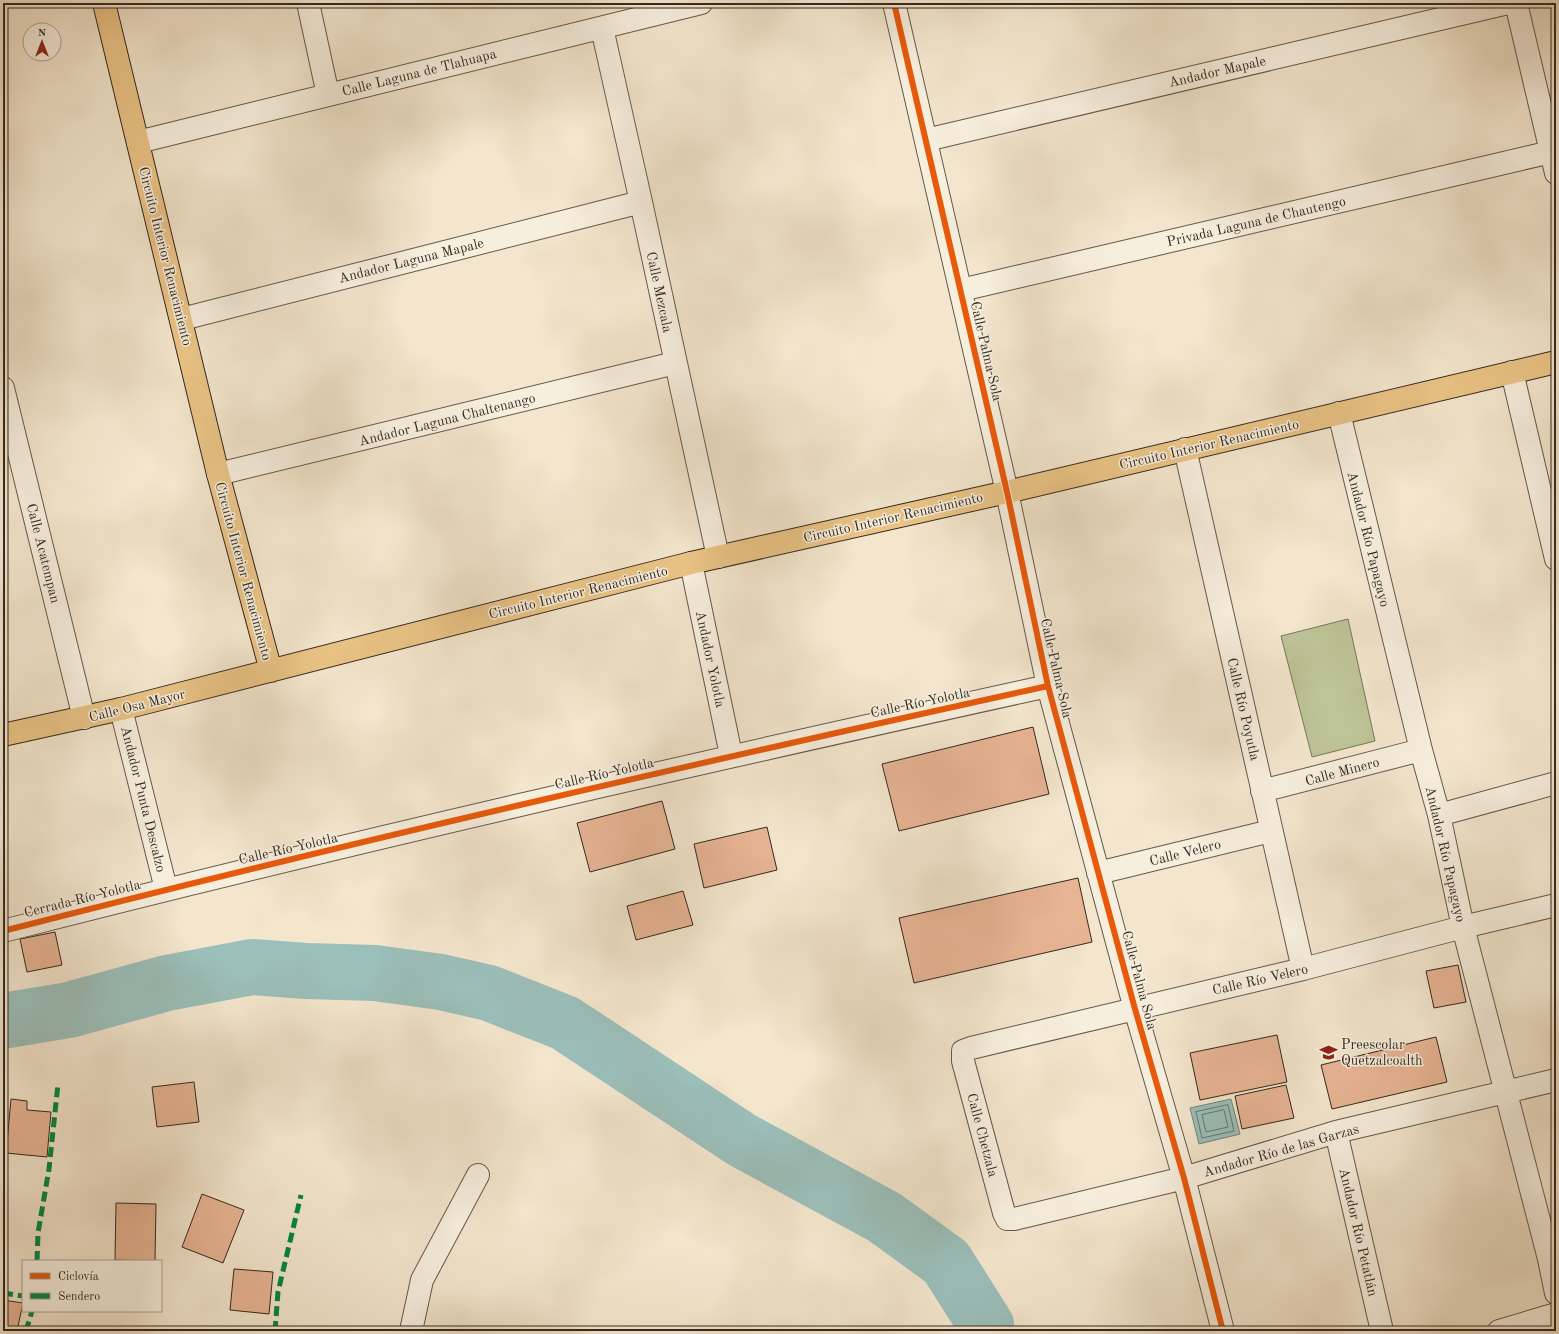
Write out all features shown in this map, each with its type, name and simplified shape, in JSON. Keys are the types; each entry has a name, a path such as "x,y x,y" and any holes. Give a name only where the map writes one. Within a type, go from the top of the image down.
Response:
{"main road":[{"name":"Circuito Interior Renacimiento","path":"104,3 182,319 218,474 271,670 691,563 1007,492 1556,362"},
{"name":"Calle Osa Mayor","path":"3,735 84,718 271,670"}],"street":[{"path":"308,3 328,95"},
{"name":"Calle Laguna de Tlahuapa","path":"138,142 701,3"},
{"name":"Calle Palma Sola","path":"894,3 1007,492 1048,686 1134,1009 1184,1178 1223,1331"},
{"name":"Andador Mapale","path":"926,140 1508,3"},
{"path":"1516,3 1556,173"},
{"name":"Calle Mezcala","path":"602,28 718,557"},
{"name":"Privada Laguna de Chautengo","path":"961,290 1551,152"},
{"name":"Andador Laguna Mapale","path":"182,319 641,202"},
{"name":"Andador Laguna Chaltenango","path":"218,474 675,364"},
{"path":"1512,372 1556,554"},
{"name":"Calle Acatempan","path":"3,388 84,718"},
{"name":"Andador Río Papagayo","path":"1339,413 1421,750 1439,815 1463,927 1504,1091 1553,1258 1556,1293"},
{"name":"Calle Río Poyutla","path":"1185,449 1303,969"},
{"name":"Andador Yolotla","path":"691,563 731,755"},
{"name":"Calle Río Yolotla","path":"166,889 731,755 1048,686"},
{"name":"Andador Punta Descalzo","path":"121,709 166,889"},
{"name":"Calle Minero","path":"1262,791 1421,750"},
{"path":"1439,815 1556,784"},
{"name":"Calle Velero","path":"1098,873 1271,830"},
{"name":"Cerrada Río Yolotla","path":"3,931 166,889"},
{"name":"Calle Río Velero","path":"963,1051 1303,969 1463,927 1556,905"},
{"name":"Calle Chetzala","path":"963,1051 963,1061 1004,1213 1007,1219"},
{"name":"Andador Río de las Garzas","path":"1007,1219 1014,1219 1184,1178 1336,1132 1504,1091 1556,1080"},
{"name":"Andador Río Petatlán","path":"1336,1132 1382,1331"},
{"path":"411,1331 422,1280 478,1175"},
{"path":"1499,1331 1556,1314"}],"green space":[{"path":"1348,619 1375,741 1312,757 1281,636"}],"water":[{"path":"1231,1099 1240,1134 1199,1144 1190,1108"}],"building":[{"path":"1033,727 1049,794 899,831 882,764"},
{"path":"662,801 675,849 590,872 577,823"},
{"path":"767,827 777,870 704,888 694,844"},
{"path":"1078,878 1092,942 914,983 899,918"},
{"path":"683,891 693,925 636,940 627,906"},
{"path":"55,932 62,965 27,972 20,939"},
{"path":"1458,965 1466,1002 1434,1008 1426,971"},
{"path":"1277,1035 1287,1082 1200,1100 1190,1053"},
{"path":"1436,1037 1447,1082 1332,1109 1321,1065"},
{"path":"194,1082 199,1122 157,1127 152,1087"},
{"path":"1286,1085 1294,1118 1242,1129 1235,1096"},
{"path":"11,1099 27,1101 27,1110 51,1112 47,1157 6,1153"},
{"path":"202,1194 244,1210 223,1263 182,1247"},
{"path":"116,1203 156,1204 155,1260 115,1260"},
{"path":"234,1269 273,1272 269,1314 230,1310"},
{"path":"3,1300 22,1303 17,1331 3,1331"}],"waterway":[{"path":"3,1021 69,1010 167,983 252,967 306,971 375,973 441,982 489,993 565,1023 742,1140 884,1217 946,1262 986,1325 986,1331"}],"marked path":[{"path":"37,1260 38,1233 49,1169 58,1084"},
{"path":"275,1331 278,1292 301,1195"},
{"path":"3,1293 22,1296"},
{"path":"26,1331 32,1312"}],"cycle path":[{"path":"894,3 1007,492 1048,686 1135,1009 1184,1178 1223,1331"},
{"path":"3,931 263,866 524,804 1048,686"}],"place":[{"name":"Preescolar Quetzalcoalth","path":"1328,1052"}]}
